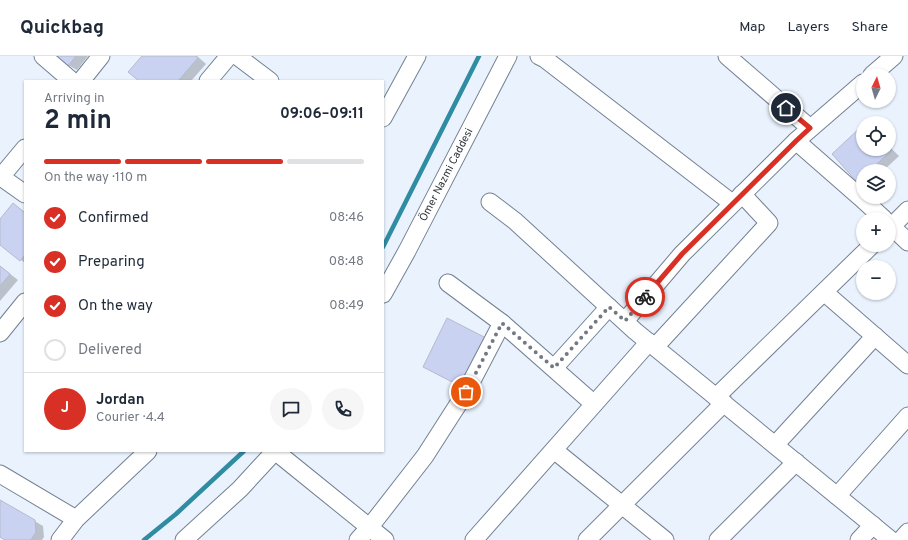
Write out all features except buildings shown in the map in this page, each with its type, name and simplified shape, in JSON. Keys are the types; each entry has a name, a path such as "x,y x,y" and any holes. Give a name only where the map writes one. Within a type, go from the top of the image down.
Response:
{"street":[{"path":"43,56 71,80"},
{"path":"82,80 102,56"},
{"path":"209,80 229,56"},
{"path":"237,56 269,80"},
{"path":"384,116 417,56"},
{"name":"Ömer Nazmi Caddesi","path":"384,292 407,251 508,56"},
{"path":"474,540 594,404 769,223 539,56"},
{"path":"727,56 810,128"},
{"path":"880,68 894,56"},
{"path":"625,321 682,254 796,141 856,89"},
{"path":"796,141 876,212"},
{"path":"24,149 0,178 24,193"},
{"path":"490,202 515,221 652,344 892,540"},
{"path":"896,218 908,210"},
{"path":"896,231 908,242"},
{"path":"587,540 824,292 865,252"},
{"path":"448,283 502,323 594,404"},
{"path":"824,292 908,365"},
{"path":"0,333 24,303"},
{"path":"554,368 609,307"},
{"path":"358,540 370,528 429,449 466,392 502,323"},
{"path":"775,445 875,336"},
{"path":"838,496 908,416"},
{"path":"554,450 665,540"},
{"path":"60,540 76,519 147,452"},
{"path":"184,540 240,488 274,452"},
{"path":"276,452 385,540"},
{"path":"718,540 796,462"},
{"path":"0,474 76,519"},
{"path":"859,540 872,525"},
{"path":"901,540 908,532"}],"waterway":[{"path":"384,245 479,56"},
{"path":"144,540 176,514 243,452"}],"way so far":[{"path":"466,392 502,323 554,368 609,307 625,321 645,297"}],"route":[{"path":"645,297 682,254 810,128 786,108"}]}
